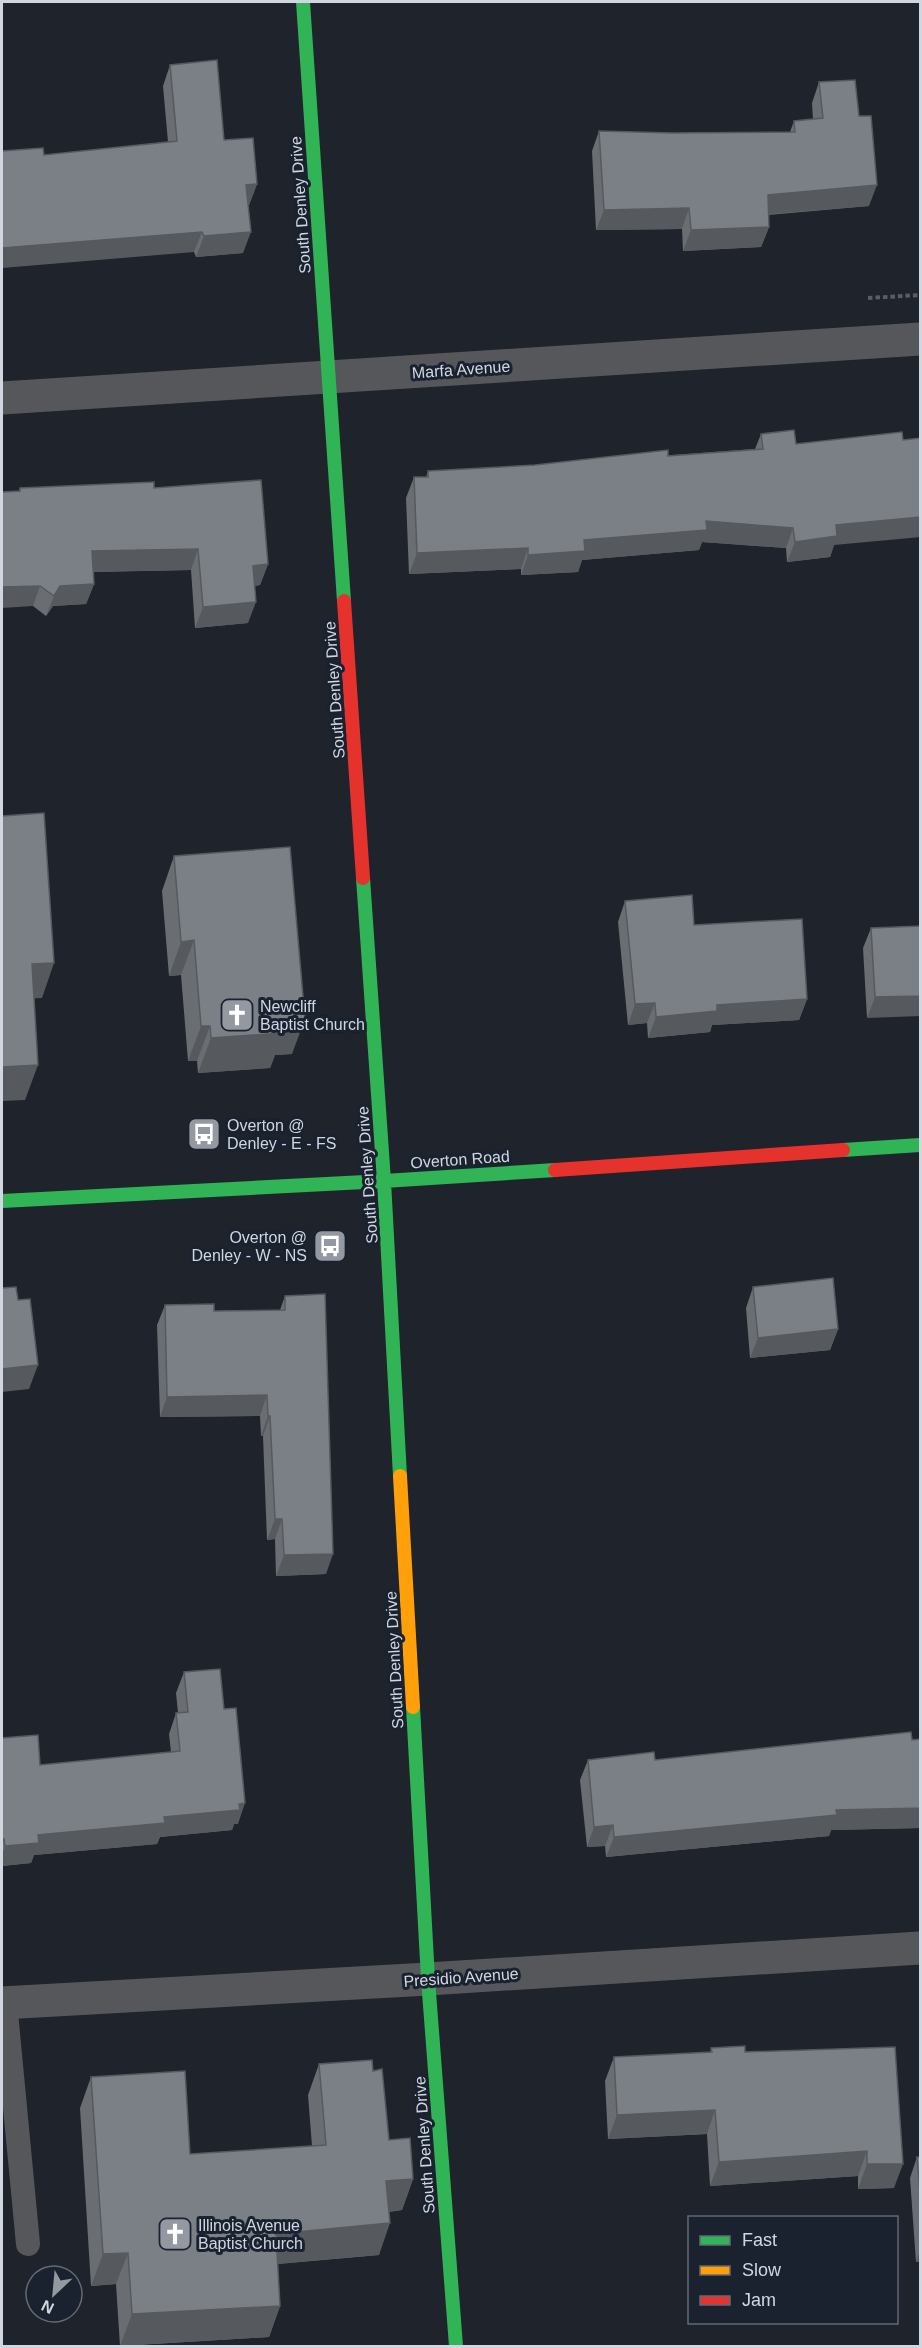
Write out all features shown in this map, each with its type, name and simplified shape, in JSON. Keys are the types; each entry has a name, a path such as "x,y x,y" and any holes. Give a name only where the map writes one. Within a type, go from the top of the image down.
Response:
{"street":[{"name":"South Denley Drive","path":"303,2 384,1181 428,1980 456,2346"},
{"name":"Marfa Avenue","path":"2,398 921,339"},
{"name":"Overton Road","path":"2,1201 384,1181 921,1145"},
{"name":"Presidio Avenue","path":"3,2003 428,1980 921,1948"}],"lane":[{"path":"3,2003 28,2244"}],"path":[{"path":"868,298 921,294"}],"building":[{"path":"217,60 224,140 253,138 257,184 246,185 251,232 204,236 202,232 2,248 2,151 43,148 44,155 177,141 170,65"},
{"path":"855,80 859,116 871,116 877,185 768,195 769,227 691,230 689,208 604,210 599,131 795,132 794,121 823,118 819,82"},
{"path":"794,430 796,444 902,432 903,440 921,438 921,517 836,525 837,536 795,542 793,528 706,521 707,530 584,540 585,551 528,555 528,548 417,553 414,477 428,477 428,471 535,465 668,450 668,456 763,449 761,434"},
{"path":"261,480 268,564 253,566 256,602 203,607 198,549 92,551 94,584 60,586 54,596 40,586 2,587 2,492 20,491 20,488 154,482 154,488"},
{"path":"44,813 54,963 32,964 38,1065 2,1067 2,816"},
{"name":"Newcliff Baptist Church","path":"290,847 305,1019 282,1021 283,1033 211,1038 210,1026 201,1026 194,940 181,942 174,856"},
{"path":"692,895 694,925 802,919 807,999 717,1005 717,1011 656,1017 655,1003 635,1004 625,901"},
{"path":"921,926 921,996 875,997 871,928"},
{"path":"833,1278 838,1329 758,1338 753,1287"},
{"path":"16,1287 18,1300 30,1299 38,1365 2,1369 2,1288"},
{"path":"325,1294 333,1554 284,1555 282,1519 275,1519 267,1395 167,1397 165,1305 214,1304 214,1311 285,1310 285,1296"},
{"path":"220,1669 224,1709 236,1708 245,1803 239,1804 240,1810 164,1817 165,1823 38,1835 39,1843 5,1846 4,1839 2,1840 2,1738 38,1735 40,1765 180,1751 176,1713 188,1712 184,1672"},
{"path":"911,1732 912,1740 921,1739 921,1808 836,1810 837,1815 614,1837 613,1825 594,1827 588,1760 654,1752 655,1760"},
{"path":"745,2046 745,2052 895,2047 903,2164 867,2164 867,2151 719,2162 715,2110 617,2115 614,2057 712,2052 711,2048"},
{"path":"372,2060 373,2071 382,2069 389,2140 410,2138 413,2179 386,2181 390,2223 276,2234 280,2306 132,2314 128,2253 103,2254 91,2077 185,2071 190,2154 326,2145 319,2064"},
{"path":"917,2157 921,2157 921,2204"}],"traffic: fast":[{"path":"303,2 344,601"},
{"path":"363,878 384,1181 400,1476"},
{"path":"843,1150 920,1145"},
{"path":"2,1201 555,1170"},
{"path":"413,1707 428,1979 456,2346"}],"traffic: slow":[{"path":"400,1476 413,1707"}],"traffic: jam":[{"path":"344,601 363,878"},
{"path":"555,1170 843,1150"}],"place":[{"name":"Newcliff Baptist Church","path":"237,1015"},
{"name":"Overton @ Denley - E - FS","path":"204,1134"},
{"name":"Overton @ Denley - W - NS","path":"330,1246"},
{"name":"Illinois Avenue Baptist Church","path":"175,2234"}]}
